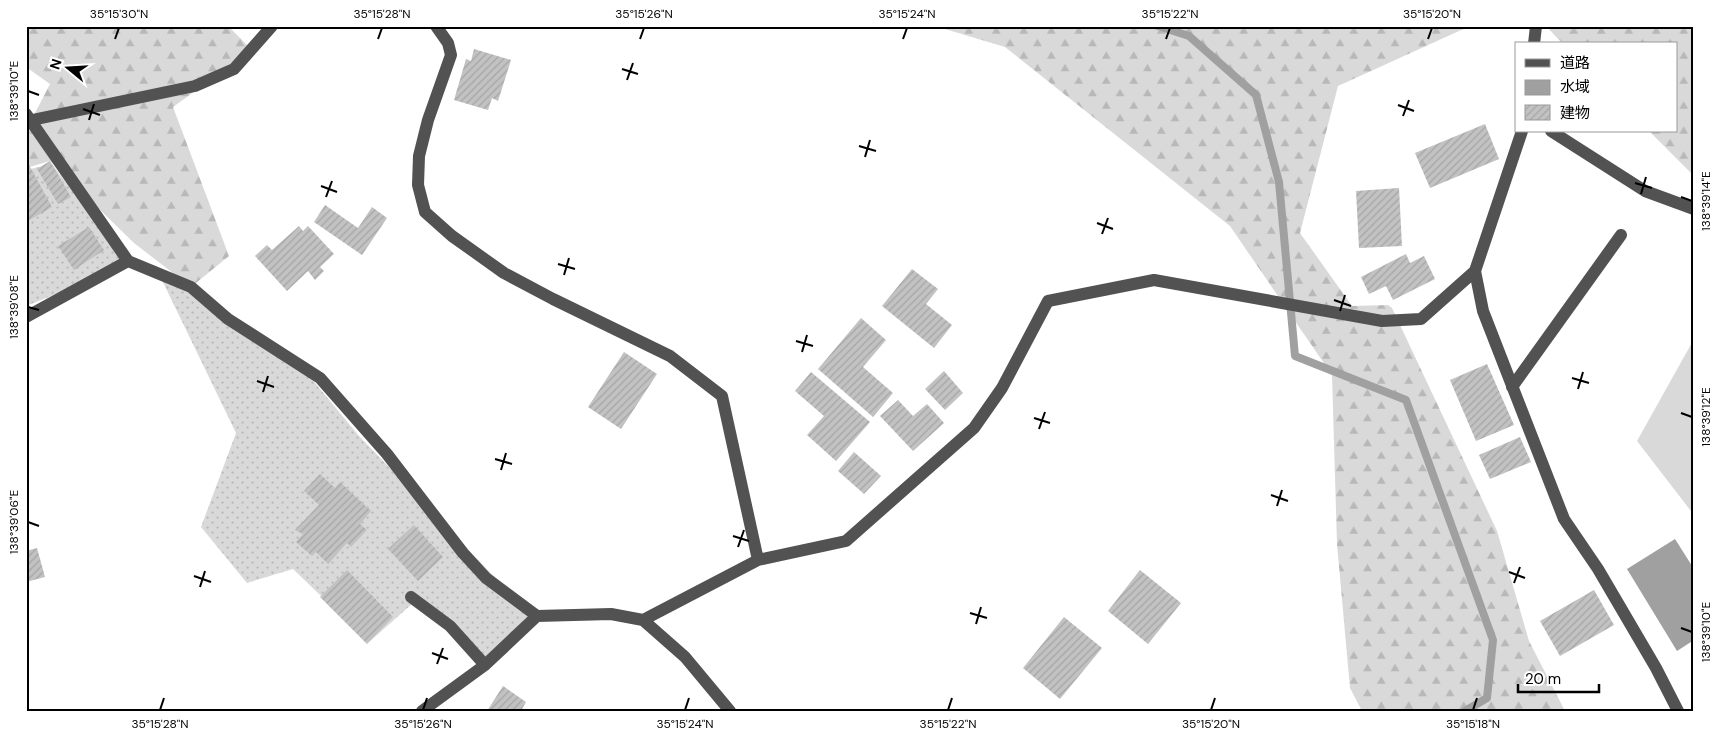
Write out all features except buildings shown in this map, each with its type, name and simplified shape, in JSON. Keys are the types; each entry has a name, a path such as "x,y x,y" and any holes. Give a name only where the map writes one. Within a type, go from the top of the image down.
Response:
{"street":[{"path":"272,26 234,69 195,86 29,117 128,261 191,287 228,319 320,378 387,454 463,553 486,578 537,616 611,614 643,620 685,656 730,711"},
{"path":"436,26 448,43 451,55 428,120 418,156 418,185 425,212 452,236 504,273 553,300 670,356 722,396 758,560"},
{"path":"1534,42 1536,26"},
{"path":"643,620 758,560 846,541 974,428 1002,388 1048,302 1154,280 1382,322 1421,319 1475,271 1522,132"},
{"path":"1553,132 1645,191 1694,209"},
{"path":"1512,387 1621,235"},
{"path":"26,317 128,261"},
{"path":"1475,271 1483,311 1564,519 1598,569 1656,668 1678,711"},
{"path":"411,597 450,626 485,665"},
{"path":"422,711 485,665 537,616"}],"green space":[{"path":"26,26 228,26 252,50 173,107 229,256 191,287 134,243 50,161 26,168 26,116 32,119 50,84 26,67"},
{"path":"935,26 1470,26 1338,86 1300,233 1352,306 1388,305 1392,308 1497,531 1529,641 1565,711 1362,711 1350,688 1337,544 1332,375 1230,226 1005,47"},
{"path":"1546,26 1694,26 1694,176 1650,132 1678,132 1678,42 1561,42"},
{"path":"52,164 129,265 26,306 26,170"},
{"path":"159,274 191,287 301,366 359,436 531,615 489,661 412,604 369,642 293,569 247,583 201,527 236,433"},
{"path":"1694,339 1694,515 1637,441"}],"water":[{"path":"1675,539 1694,569 1694,640 1677,651 1627,569"}],"waterway":[{"path":"1158,26 1189,36 1256,95 1279,182 1295,356 1406,400 1493,640 1487,698 1465,711"}]}
